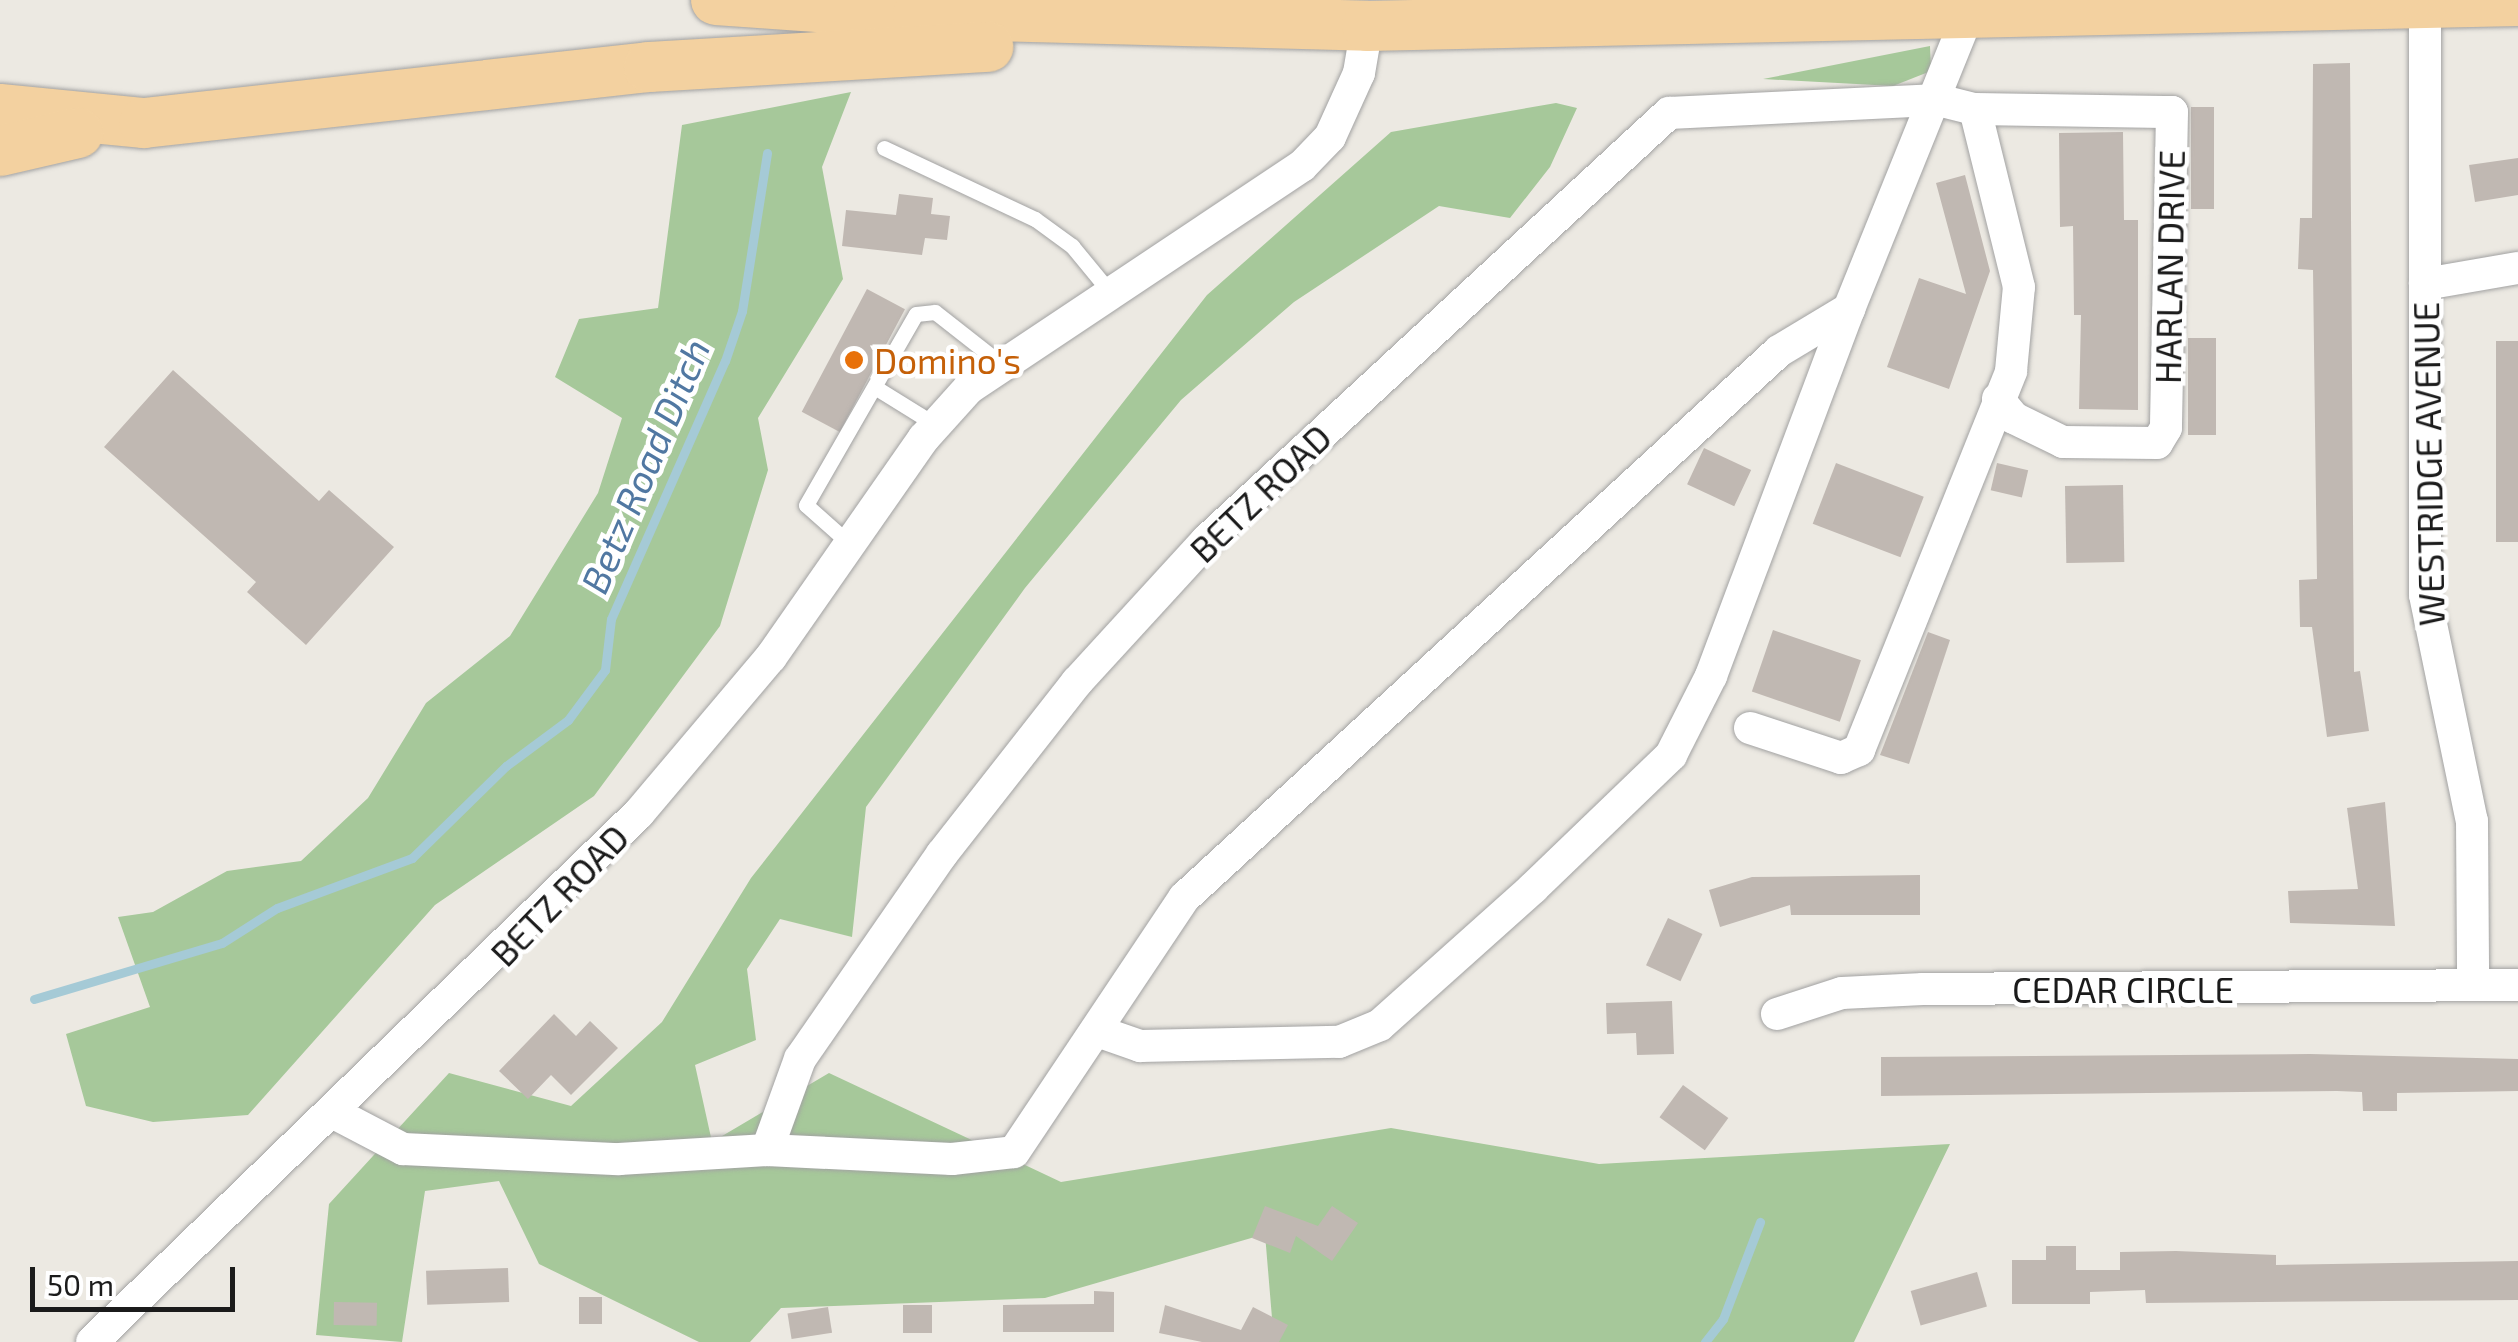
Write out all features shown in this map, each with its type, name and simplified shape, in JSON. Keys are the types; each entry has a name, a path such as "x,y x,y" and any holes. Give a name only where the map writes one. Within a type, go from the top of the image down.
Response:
{"main road":[{"path":"716,0 918,14 1368,26"},
{"path":"0,151 144,122 752,58 1368,26 1974,6 2518,1"},
{"path":"0,109 144,122"}],"street":[{"name":"WESTRIDGE AVENUE","path":"2425,2 2425,594 2472,821 2473,984"},
{"path":"1097,1031 1140,1046 1339,1042 1380,1025 1533,888 1671,755 1711,676 1849,310 1974,6"},
{"name":"BETZ ROAD","path":"92,1342 336,1114 639,813 771,657 936,424 1000,363 1302,166 1345,112 1368,26"},
{"name":"BETZ ROAD","path":"768,1150 800,1058 942,854 1077,682 1206,542 1668,113 1938,100"},
{"name":"HARLAN DRIVE","path":"1938,100 1975,109 2172,112 2166,428 2157,443 2063,442 2014,418 1998,398"},
{"path":"1750,728 1841,758 1859,750 1998,398 2020,332 2019,287 1975,109"},
{"path":"2425,284 2518,268"},
{"path":"336,1114 402,1150 619,1160 768,1150 952,1158 1014,1152 1184,898 1778,351 1849,310"},
{"name":"CEDAR CIRCLE","path":"1776,1014 1842,994 1923,989 2518,985"}],"lane":[{"path":"884,148 1034,220 1072,246 1109,291"},
{"path":"850,544 806,506 878,390 916,314 935,312 1000,363"},
{"path":"878,390 936,424"}],"green space":[{"path":"1930,46 1931,71 1893,86 1763,79"},
{"path":"851,92 822,167 843,279 758,418 768,470 720,626 594,796 435,905 248,1115 153,1122 86,1106 66,1034 150,1007 118,917 153,912 227,871 301,861 368,798 426,703 510,636 598,493 622,418 555,377 579,319 658,308 682,125"},
{"path":"1556,103 1577,108 1550,167 1510,218 1439,206 1294,302 1181,400 1025,588 866,807 852,937 780,919 747,969 756,1040 695,1065 712,1142 829,1073 1061,1182 1391,1128 1599,1164 1950,1144 1854,1342 1274,1342 1265,1234 1045,1298 781,1308 750,1342 699,1342 539,1264 499,1181 425,1191 402,1342 316,1335 329,1204 449,1073 571,1106 662,1022 751,878 1207,295 1391,132"}],"building":[{"path":"2350,63 2354,672 2360,671 2369,731 2327,737 2312,627 2300,627 2299,580 2317,579 2313,270 2298,269 2300,218 2312,218 2313,64"},
{"path":"2191,107 2214,107 2214,209 2191,209"},
{"path":"2123,132 2124,220 2138,220 2138,410 2079,409 2081,315 2074,315 2073,226 2060,227 2059,133"},
{"path":"2518,158 2518,195 2475,202 2469,165"},
{"path":"1965,175 1990,271 1949,389 1887,367 1919,278 1966,294 1936,183"},
{"path":"899,194 933,198 931,214 950,216 947,240 925,238 922,255 842,246 846,210 896,215"},
{"name":"Domino's","path":"867,289 905,309 840,432 802,412"},
{"path":"2188,338 2216,338 2216,435 2188,435"},
{"path":"2496,341 2518,341 2518,542 2496,542"},
{"path":"173,370 319,501 329,490 394,547 306,645 247,592 256,582 104,447"},
{"path":"1704,448 1751,470 1734,506 1687,484"},
{"path":"1836,463 1924,497 1900,557 1813,524"},
{"path":"1997,463 2028,470 2022,497 1991,490"},
{"path":"2123,485 2124,562 2066,563 2065,486"},
{"path":"1773,630 1861,660 1840,722 1752,691"},
{"path":"1928,632 1950,640 1909,764 1880,755"},
{"path":"2385,802 2395,926 2290,923 2288,891 2358,889 2347,808"},
{"path":"1920,875 1920,915 1791,915 1790,905 1720,927 1709,890 1752,877"},
{"path":"1668,918 1702,934 1680,981 1646,965"},
{"path":"1672,1001 1674,1054 1637,1055 1636,1033 1607,1034 1606,1003"},
{"path":"554,1014 576,1036 590,1021 618,1048 571,1095 551,1075 528,1099 499,1071"},
{"path":"2310,1054 2518,1059 2518,1091 2397,1093 2397,1111 2363,1111 2362,1092 2337,1091 1881,1096 1881,1057"},
{"path":"1683,1085 1728,1118 1705,1150 1659,1117"},
{"path":"1265,1206 1318,1226 1332,1206 1358,1223 1332,1261 1296,1236 1290,1253 1252,1238"},
{"path":"2046,1246 2076,1246 2076,1270 2120,1270 2120,1252 2276,1255 2276,1265 2518,1261 2518,1300 2146,1303 2145,1290 2090,1292 2090,1304 2012,1304 2012,1260 2046,1260"},
{"path":"508,1268 509,1302 427,1305 426,1271"},
{"path":"1977,1272 1987,1307 1921,1326 1911,1291"},
{"path":"1094,1291 1114,1292 1114,1332 1003,1332 1003,1305 1094,1304"},
{"path":"579,1297 602,1297 602,1324 579,1324"},
{"path":"334,1302 377,1303 377,1326 334,1325"},
{"path":"903,1305 932,1305 932,1333 903,1333"},
{"path":"1165,1305 1241,1330 1253,1307 1288,1325 1279,1342 1202,1342 1159,1333"},
{"path":"828,1307 832,1333 792,1339 788,1313"}],"waterway":[{"name":"Betz Road Ditch","path":"34,999 222,943 277,908 412,858 506,766 568,720 605,670 611,619 725,361 742,311 767,153"},
{"path":"1705,1342 1723,1319 1760,1222"}],"place":[{"name":"Domino's","path":"854,360"}]}
